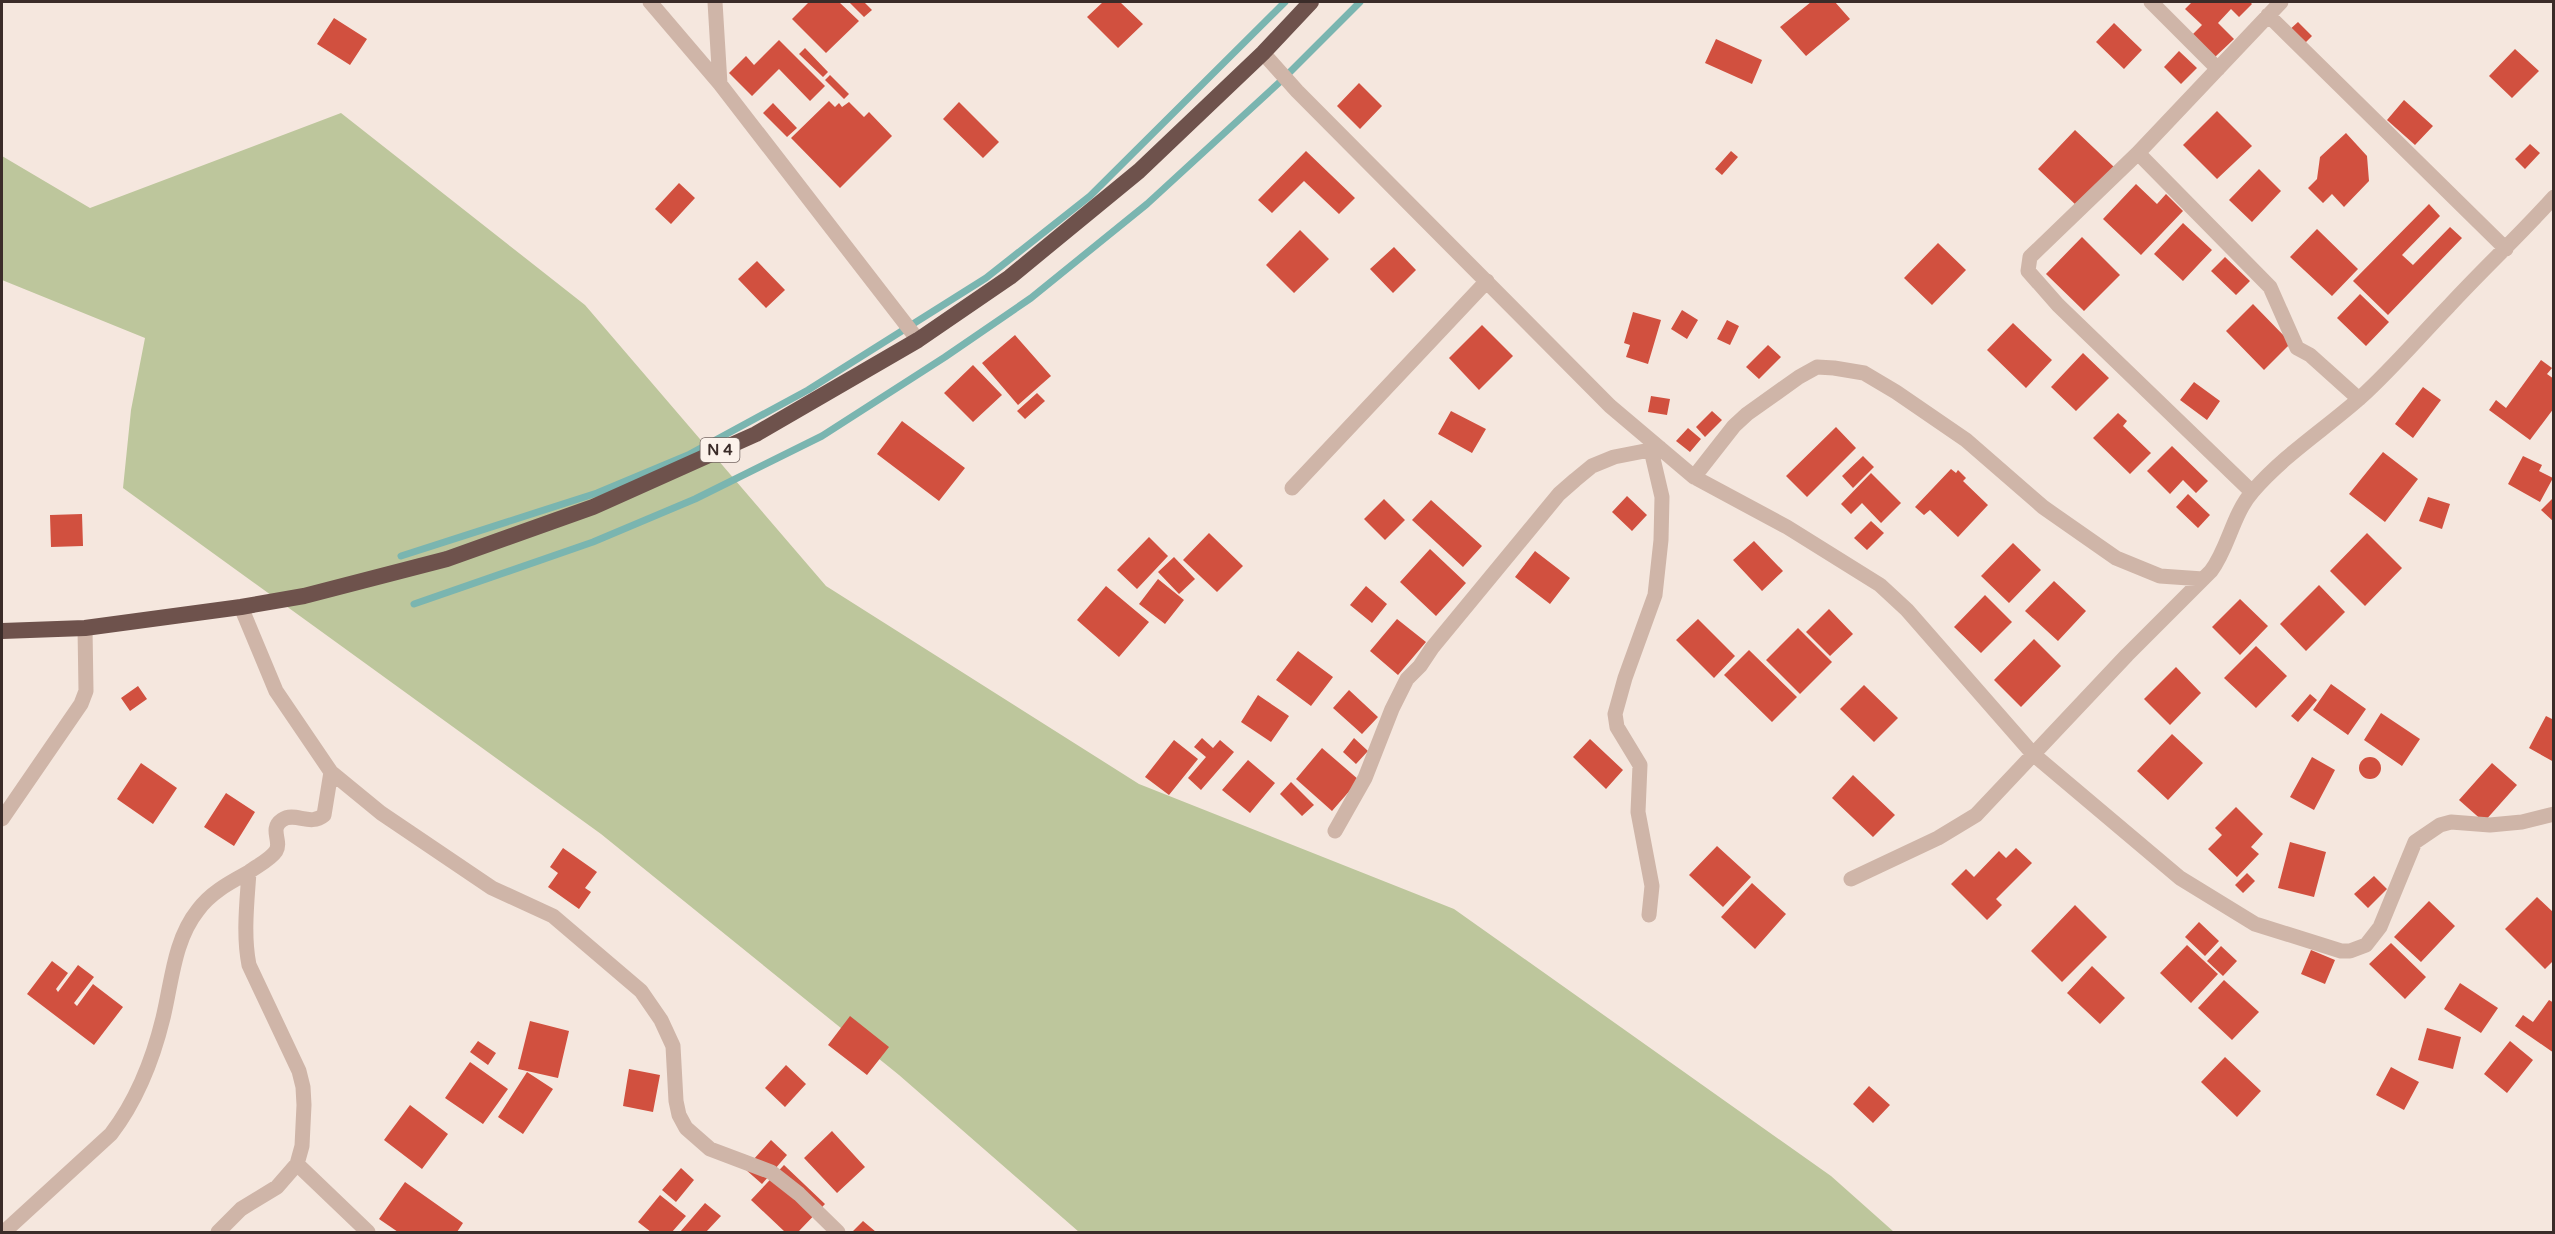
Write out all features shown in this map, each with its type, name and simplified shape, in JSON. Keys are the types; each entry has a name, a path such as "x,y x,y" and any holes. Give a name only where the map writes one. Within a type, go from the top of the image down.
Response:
{"highway":[{"name":"N 4","path":"2,631 85,627 241,607 304,596 447,559 593,507 756,434 918,340 983,297 1052,244 1139,171 1263,53 1311,2"}],"street":[{"path":"650,2 720,84 918,340"},
{"path":"715,2 720,84"},
{"path":"2151,2 2218,69"},
{"path":"2252,492 2058,305 2028,271 2030,257 2138,153 2281,2"},
{"path":"2268,15 2506,249"},
{"path":"1263,53 1297,91 1655,449 1694,477 1787,527 1881,585 1907,610 2033,754 2188,883 2255,924 2341,951 2359,948 2373,938 2386,914 2415,842 2440,825 2451,822 2490,825 2522,822 2553,814"},
{"path":"2138,153 2218,231 2270,287 2297,348 2310,355 2359,399"},
{"path":"1851,879 1938,838 1976,815 2203,579 2219,560 2237,514 2252,492 2396,364 2553,197"},
{"path":"1293,488 1487,281"},
{"path":"1694,477 1734,426 1799,377 1817,368 1864,373 1966,440 2043,507 2116,558 2160,576 2203,579"},
{"path":"1335,831 1365,778 1392,709 1407,679 1559,494 1592,466 1614,457 1655,449"},
{"path":"1649,915 1652,886 1638,812 1640,765 1617,727 1615,714 1625,678 1655,595 1661,540 1662,497 1655,449"},
{"path":"241,607 276,691 331,772 381,813 492,888 546,911 641,991 661,1020 673,1046 676,1101 679,1115 686,1128 699,1142 721,1155 771,1172 799,1194 838,1233"},
{"path":"2,819 81,704 86,691 85,627"},
{"path":"4,1233 111,1134 122,1119 140,1087 163,1021 184,933 199,908 209,897 274,854 278,848 276,828 281,821 287,818 313,821 324,815 331,772"},
{"path":"218,1233 242,1209 277,1186 297,1164 302,1146 303,1087 299,1071 249,965 246,951 249,872"},
{"path":"297,1164 368,1233"}],"green space":[{"path":"341,113 585,305 826,586 1139,784 1454,909 1831,1176 1894,1232 1079,1232 899,1075 601,834 123,488 131,410 145,338 2,280 2,156 90,208"}],"building":[{"path":"809,2 839,2 859,21 826,53 792,19"},
{"path":"849,2 864,2 872,10 864,17"},
{"path":"1103,2 1120,2 1143,24 1118,48 1087,17"},
{"path":"1811,2 1835,2 1850,19 1806,56 1780,27"},
{"path":"2192,2 2250,2 2252,4 2239,17 2231,9 2218,23 2234,39 2215,57 2192,35 2202,25 2185,9"},
{"path":"334,18 367,39 350,65 317,44"},
{"path":"2298,22 2312,36 2302,46 2287,32"},
{"path":"2114,23 2142,50 2124,69 2096,42"},
{"path":"1716,39 1762,60 1752,84 1705,63"},
{"path":"779,40 825,86 810,101 779,69 752,96 729,73 746,56 754,65"},
{"path":"805,48 828,72 823,77 799,54"},
{"path":"2515,49 2539,71 2512,98 2489,76"},
{"path":"2179,51 2197,68 2181,84 2164,67"},
{"path":"830,75 849,94 844,99 825,80"},
{"path":"1359,83 1382,106 1360,129 1337,106"},
{"path":"2404,100 2433,126 2415,145 2387,120"},
{"path":"829,101 835,107 839,103 842,107 849,102 864,117 869,112 892,136 840,188 791,138"},
{"path":"959,102 999,142 983,158 943,119"},
{"path":"773,103 797,128 787,137 763,113"},
{"path":"2217,111 2252,146 2217,179 2183,145"},
{"path":"2075,130 2114,167 2077,206 2038,169"},
{"path":"2346,133 2367,156 2369,181 2344,207 2332,194 2323,203 2308,188 2317,179 2320,157"},
{"path":"2530,144 2540,153 2525,169 2515,159"},
{"path":"1306,151 1355,198 1339,214 1304,181 1272,213 1258,200"},
{"path":"1731,151 1738,157 1722,175 1715,169"},
{"path":"2259,169 2281,191 2252,222 2229,200"},
{"path":"679,183 695,198 671,224 655,209"},
{"path":"2136,184 2157,204 2166,194 2183,211 2141,255 2103,219"},
{"path":"2429,204 2440,216 2402,255 2413,265 2450,227 2462,238 2388,315 2353,281"},
{"path":"2183,223 2212,250 2183,281 2154,254"},
{"path":"2317,229 2358,269 2332,296 2290,257"},
{"path":"1300,230 1329,259 1294,293 1266,265"},
{"path":"2082,237 2120,275 2084,311 2046,274"},
{"path":"1938,243 1966,270 1932,305 1904,278"},
{"path":"1394,247 1416,270 1393,293 1370,269"},
{"path":"2225,257 2250,281 2236,295 2211,271"},
{"path":"757,261 785,290 766,308 738,279"},
{"path":"2360,294 2389,322 2366,346 2337,318"},
{"path":"2253,304 2291,343 2264,370 2226,331"},
{"path":"1682,310 1698,320 1687,339 1671,329"},
{"path":"1633,312 1661,320 1648,364 1626,357 1630,345 1624,343"},
{"path":"1727,320 1739,326 1730,345 1717,339"},
{"path":"2013,323 2052,360 2026,388 1987,350"},
{"path":"1482,325 1513,356 1479,390 1449,358"},
{"path":"1015,335 1051,376 1018,405 982,363"},
{"path":"1768,345 1781,357 1759,379 1746,367"},
{"path":"2083,353 2109,378 2076,411 2051,387"},
{"path":"2541,360 2552,368 2547,374 2554,379 2554,408 2530,440 2489,410 2496,400 2506,408"},
{"path":"973,365 1002,395 973,422 944,393"},
{"path":"2194,382 2220,401 2207,420 2180,400"},
{"path":"2423,387 2441,400 2413,438 2395,424"},
{"path":"1037,393 1045,401 1025,419 1017,411"},
{"path":"1651,396 1670,399 1667,415 1648,412"},
{"path":"1451,411 1486,429 1472,453 1438,434"},
{"path":"1712,411 1722,420 1705,437 1696,427"},
{"path":"2118,413 2127,421 2123,426 2151,453 2130,474 2093,438"},
{"path":"902,421 965,468 939,501 877,454"},
{"path":"1836,427 1856,448 1807,497 1786,476"},
{"path":"1688,428 1701,439 1690,452 1676,441"},
{"path":"2172,446 2208,481 2196,493 2183,480 2170,494 2147,471"},
{"path":"2383,452 2418,479 2385,522 2349,494"},
{"path":"1863,456 1874,467 1853,488 1842,476"},
{"path":"2523,456 2542,465 2539,471 2553,478 2540,502 2508,484"},
{"path":"1951,469 1956,473 1958,470 1966,478 1963,481 1988,505 1958,537 1930,510 1924,515 1915,507"},
{"path":"1871,473 1901,503 1881,523 1862,503 1851,514 1841,504"},
{"path":"2188,494 2210,515 2198,528 2176,507"},
{"path":"1627,496 1647,515 1632,531 1612,512"},
{"path":"2428,497 2450,504 2442,529 2419,521"},
{"path":"2554,497 2554,522 2541,510"},
{"path":"1384,499 1405,520 1385,540 1364,519"},
{"path":"1431,500 1482,546 1463,567 1412,520"},
{"path":"82,514 83,546 51,547 50,515"},
{"path":"1871,521 1884,533 1867,550 1854,538"},
{"path":"1209,533 1243,566 1217,592 1183,560"},
{"path":"2367,533 2402,568 2365,606 2330,571"},
{"path":"1149,537 1168,556 1137,589 1117,570"},
{"path":"1754,541 1783,571 1762,591 1733,560"},
{"path":"2013,543 2041,570 2009,603 1981,576"},
{"path":"1430,549 1466,583 1436,616 1400,582"},
{"path":"1535,551 1570,578 1550,604 1515,577"},
{"path":"1174,557 1195,579 1179,594 1158,572"},
{"path":"1158,579 1184,600 1165,624 1139,604"},
{"path":"2054,581 2086,611 2058,641 2025,611"},
{"path":"2319,585 2345,612 2306,651 2280,624"},
{"path":"1106,586 1149,622 1119,657 1077,620"},
{"path":"1366,586 1387,604 1372,623 1350,605"},
{"path":"1985,595 2012,622 1981,653 1954,627"},
{"path":"2240,599 2268,626 2240,655 2212,627"},
{"path":"1829,609 1853,634 1830,656 1806,632"},
{"path":"1397,619 1426,642 1398,675 1370,651"},
{"path":"1698,619 1735,656 1714,678 1676,640"},
{"path":"1798,628 1832,662 1800,694 1766,660"},
{"path":"2034,639 2061,666 2021,707 1994,680"},
{"path":"2256,646 2287,676 2256,708 2224,678"},
{"path":"1749,650 1797,697 1772,722 1724,675"},
{"path":"1298,651 1333,677 1311,706 1276,680"},
{"path":"2176,667 2201,693 2170,725 2144,699"},
{"path":"2331,684 2366,709 2348,735 2313,710"},
{"path":"1864,685 1898,718 1874,742 1840,709"},
{"path":"138,686 147,699 130,711 121,698"},
{"path":"1349,690 1378,717 1362,734 1333,708"},
{"path":"2310,694 2317,700 2298,722 2291,716"},
{"path":"1258,695 1289,716 1271,742 1241,722"},
{"path":"2381,713 2420,739 2402,766 2364,740"},
{"path":"2546,716 2554,720 2554,762 2529,748"},
{"path":"2172,734 2203,763 2168,800 2137,771"},
{"path":"1202,738 1213,748 1220,740 1234,752 1201,790 1188,778 1206,757 1194,747"},
{"path":"1354,738 1368,751 1356,764 1343,752"},
{"path":"1590,739 1623,770 1606,789 1573,757"},
{"path":"1174,740 1198,759 1169,795 1145,777"},
{"path":"1322,748 1359,780 1332,811 1296,779"},
{"path":"2312,757 2335,770 2314,810 2290,797"},
{"path":"2370,757 2378,760 2381,768 2378,776 2370,779 2362,776 2359,768 2362,760"},
{"path":"1248,760 1275,783 1250,813 1222,790"},
{"path":"141,763 177,788 153,824 117,799"},
{"path":"2492,763 2517,785 2484,822 2459,800"},
{"path":"1853,775 1895,815 1873,837 1832,798"},
{"path":"1291,782 1314,805 1302,816 1280,794"},
{"path":"226,793 255,812 234,846 204,827"},
{"path":"2236,807 2263,834 2251,847 2259,854 2237,877 2208,849 2222,835 2215,828"},
{"path":"2290,842 2326,852 2314,897 2278,888"},
{"path":"1717,846 1751,877 1723,907 1689,875"},
{"path":"563,848 597,872 585,888 591,892 579,909 548,887 558,873 550,867"},
{"path":"2016,848 2032,863 1996,899 2002,905 1987,920 1951,884 1966,869 1974,877 1999,851 2006,858"},
{"path":"2247,873 2255,881 2243,893 2235,885"},
{"path":"2374,876 2387,889 2368,908 2354,894"},
{"path":"1752,883 1786,914 1755,949 1721,917"},
{"path":"2537,897 2554,913 2554,960 2545,969 2505,929"},
{"path":"2429,901 2455,926 2421,962 2394,937"},
{"path":"2075,905 2107,937 2062,982 2031,951"},
{"path":"2199,922 2219,941 2205,956 2185,937"},
{"path":"2391,943 2426,977 2405,999 2369,964"},
{"path":"2187,945 2218,974 2191,1003 2160,973"},
{"path":"2221,946 2237,961 2223,976 2207,961"},
{"path":"2311,950 2335,960 2325,984 2301,974"},
{"path":"52,961 68,973 56,989 58,992 78,965 94,977 74,1003 77,1006 93,984 123,1007 94,1045 27,994"},
{"path":"2092,966 2125,998 2100,1024 2067,993"},
{"path":"2224,980 2259,1012 2232,1040 2198,1008"},
{"path":"2460,983 2498,1008 2481,1033 2444,1009"},
{"path":"2549,1000 2554,1003 2554,1053 2515,1026 2523,1015 2533,1022"},
{"path":"850,1016 889,1047 867,1075 828,1045"},
{"path":"530,1021 569,1031 558,1078 518,1069"},
{"path":"2427,1028 2461,1037 2453,1069 2418,1060"},
{"path":"478,1041 496,1053 488,1065 470,1052"},
{"path":"2510,1041 2533,1060 2507,1093 2484,1074"},
{"path":"2225,1057 2261,1091 2237,1117 2201,1082"},
{"path":"470,1062 508,1089 483,1124 445,1098"},
{"path":"786,1065 806,1084 785,1107 765,1088"},
{"path":"2391,1067 2419,1082 2404,1110 2376,1095"},
{"path":"629,1069 660,1075 653,1112 623,1106"},
{"path":"527,1072 553,1089 523,1134 498,1117"},
{"path":"1869,1086 1890,1105 1873,1123 1853,1104"},
{"path":"410,1105 448,1134 422,1169 384,1140"},
{"path":"832,1131 865,1167 837,1193 804,1158"},
{"path":"771,1140 787,1155 762,1184 745,1169"},
{"path":"784,1165 825,1204 798,1232 785,1232 751,1200"},
{"path":"681,1168 694,1180 676,1202 662,1190"},
{"path":"405,1182 463,1223 457,1232 398,1232 379,1219"},
{"path":"660,1195 686,1216 672,1232 651,1232 638,1222"},
{"path":"705,1203 721,1216 706,1232 680,1232"},
{"path":"863,1221 876,1232 852,1232"}],"waterway":[{"path":"401,556 597,493 688,455 808,390 986,278 1090,196 1285,2"},
{"path":"414,604 593,542 695,499 822,436 945,357 1031,298 1147,204 1282,80 1360,2"}]}
